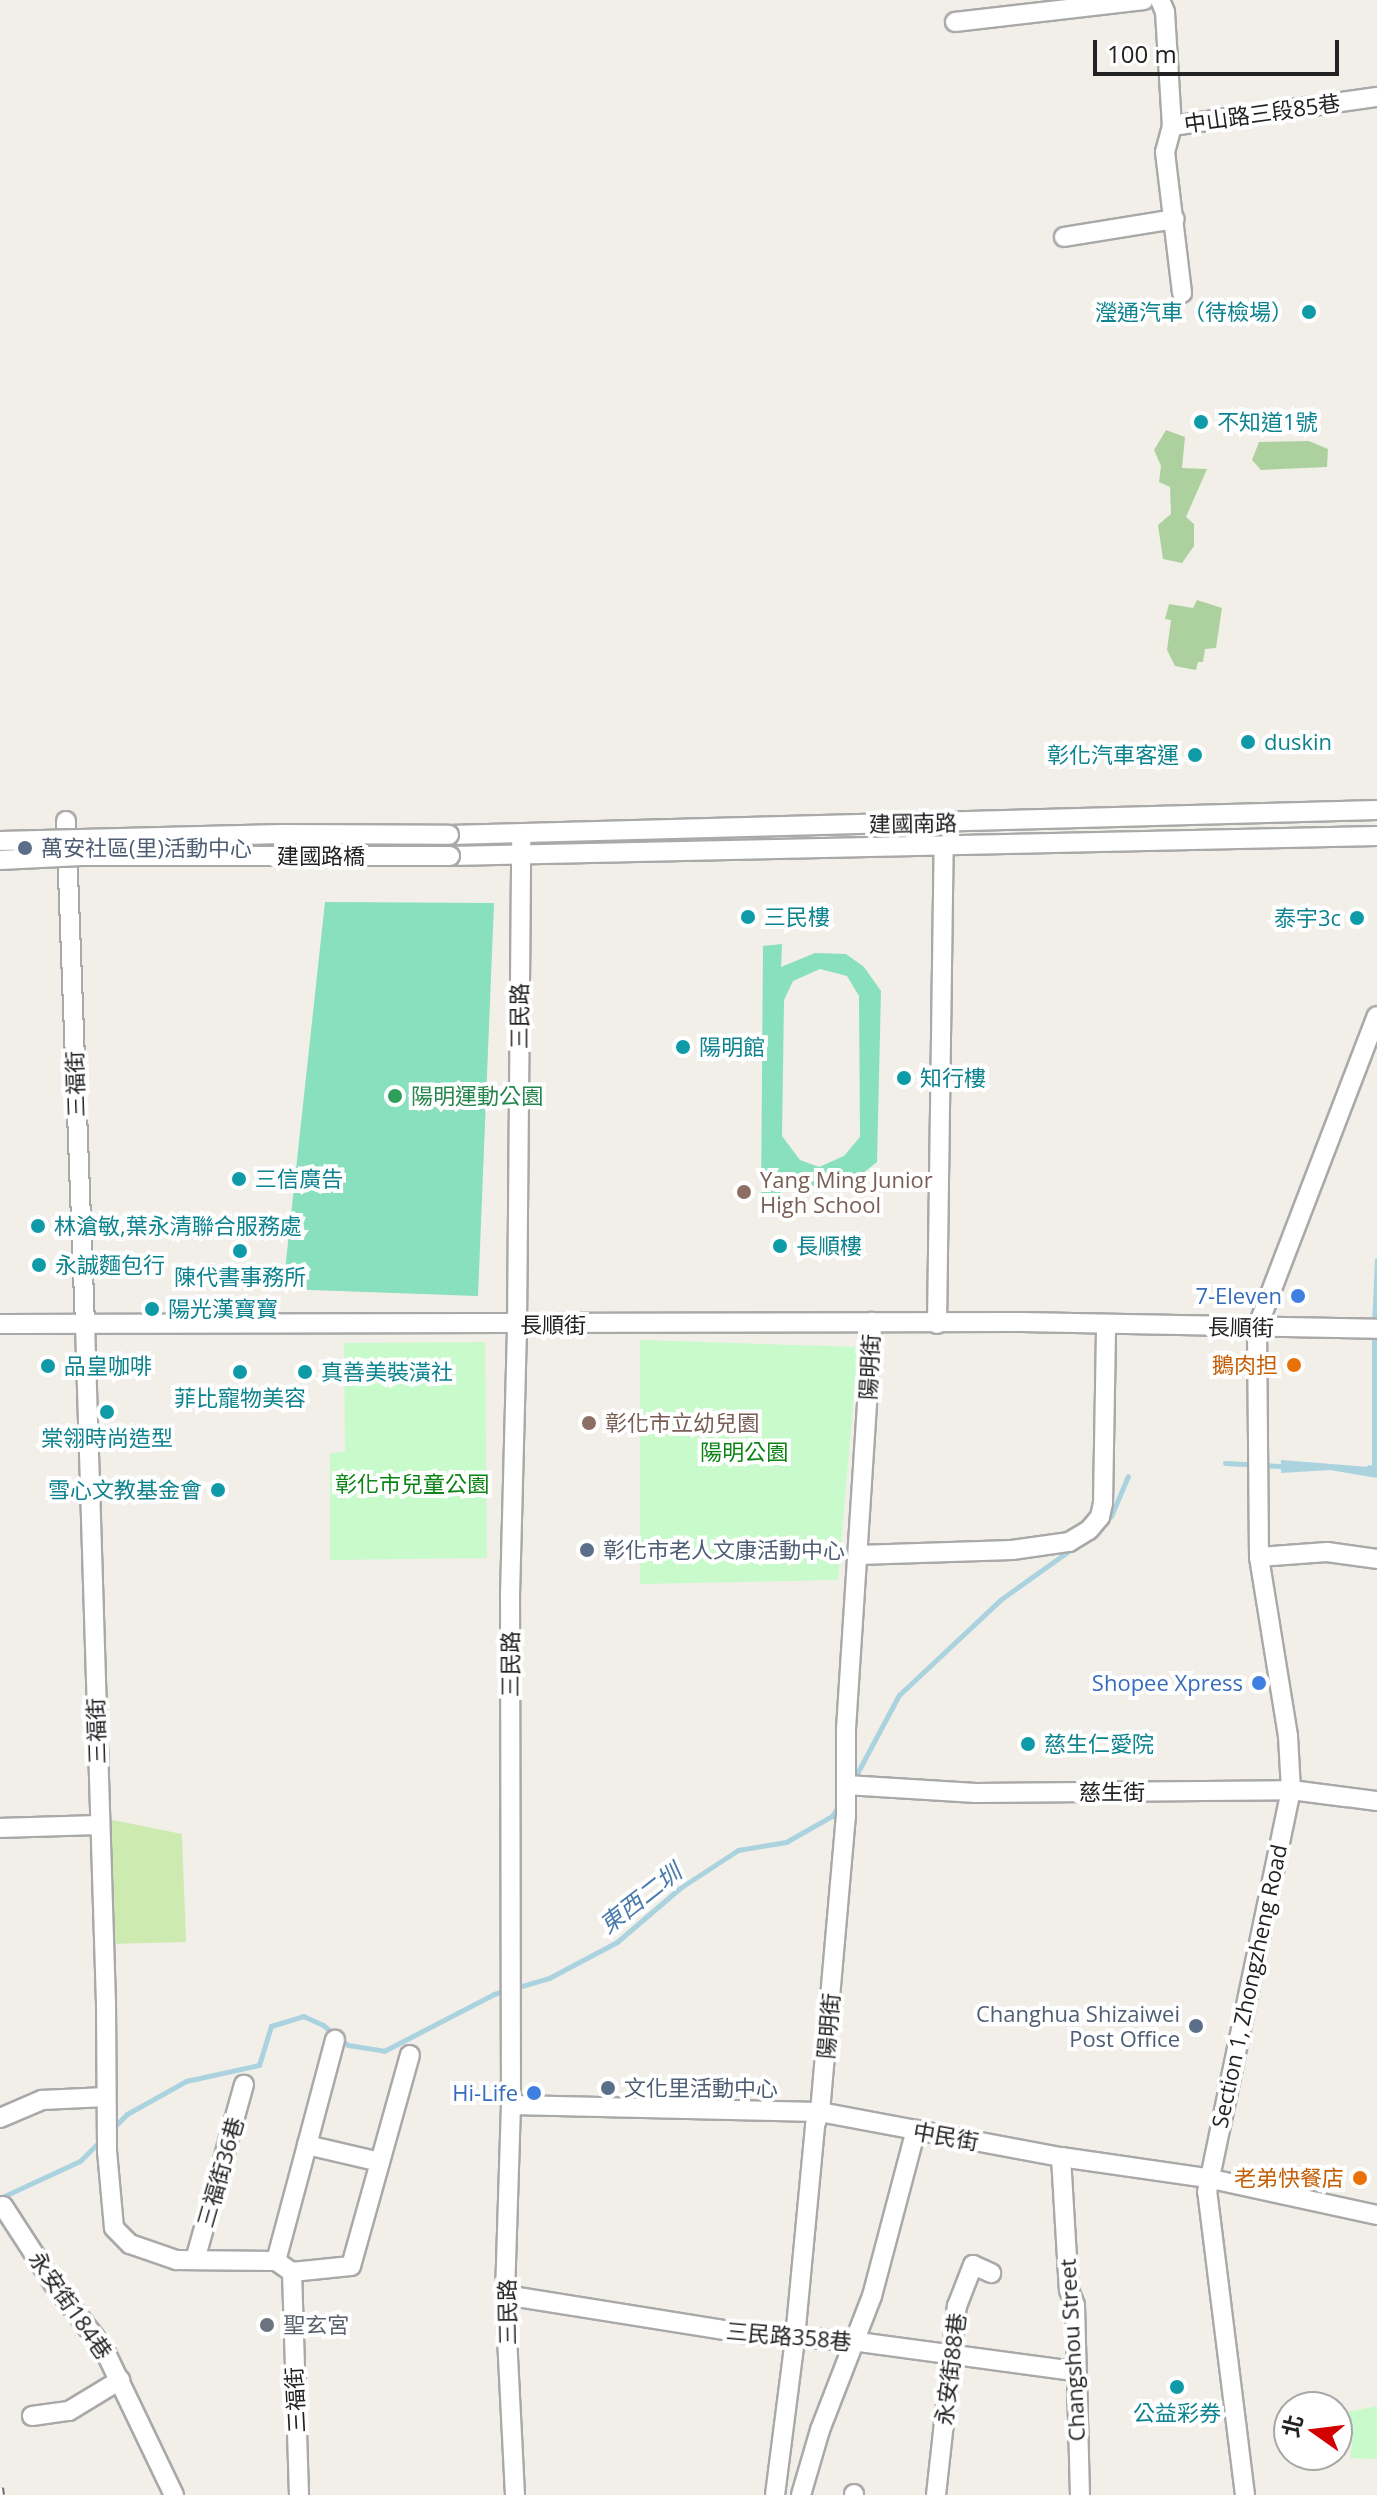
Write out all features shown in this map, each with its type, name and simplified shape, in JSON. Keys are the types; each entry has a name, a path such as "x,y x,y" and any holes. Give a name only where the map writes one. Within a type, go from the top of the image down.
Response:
{"street":[{"path":"955,22 1144,0"},
{"path":"1160,0 1165,12 1172,126"},
{"name":"中山路三段85巷","path":"1182,293 1165,152 1172,126 1377,97"},
{"path":"1064,237 1175,219"},
{"name":"建國南路","path":"449,835 1377,810"},
{"name":"三福街","path":"66,821 85,1324 107,2151 114,2228 130,2244 176,2260 284,2267 299,2495"},
{"name":"建國路橋","path":"0,841 282,834 449,835"},
{"name":"三民路","path":"515,2495 505,2295 511,2105 510,1596 517,1326 521,834"},
{"name":"建國南路","path":"450,856 1377,836"},
{"path":"937,1324 944,847"},
{"name":"建國路橋","path":"0,860 81,856 450,856"},
{"path":"1257,1328 1377,1016"},
{"name":"長順街","path":"0,1324 269,1322 517,1326 872,1322 1371,1328"},
{"name":"陽明街","path":"775,2495 795,2338 815,2125 820,2112 846,1816 872,1322"},
{"path":"858,1555 1012,1550 1069,1542 1089,1530 1100,1517 1106,1324"},
{"name":"Section 1, Zhongzheng Road","path":"1245,2495 1207,2178 1291,1790 1288,1736 1259,1557 1257,1328"},
{"path":"1259,1557 1327,1552 1377,1559"},
{"name":"慈生街","path":"846,1785 976,1793 1291,1790 1377,1801"},
{"path":"0,1828 98,1825"},
{"path":"335,2040 307,2145 284,2267 351,2266 410,2055"},
{"name":"三福街36巷","path":"195,2260 244,2085"},
{"path":"0,2118 42,2100 106,2097"},
{"name":"中民街","path":"511,2105 820,2112 1061,2157 1207,2178 1377,2215"},
{"path":"801,2495 807,2467 852,2341 872,2296 916,2130"},
{"path":"307,2145 380,2162"},
{"name":"Changshou Street","path":"1061,2157 1069,2290 1075,2305 1074,2371 1080,2495"},
{"name":"永安街184巷","path":"3,2206 53,2283 104,2349 174,2495"},
{"name":"永安街88巷","path":"936,2495 957,2306 973,2265 991,2273"},
{"name":"三民路358巷","path":"505,2295 640,2318 795,2338 852,2341 951,2353 1074,2371"},
{"path":"32,2416 69,2411 120,2380"}],"green space":[{"path":"1166,430 1185,437 1182,468 1207,469 1186,517 1194,524 1194,546 1182,563 1163,559 1158,525 1171,514 1170,487 1159,482 1161,466 1154,450"},
{"path":"1309,441 1328,449 1327,467 1261,470 1252,460 1259,442"},
{"path":"1197,600 1222,608 1216,648 1205,649 1203,662 1198,662 1196,670 1175,666 1167,650 1171,620 1165,619 1169,604 1193,608"},
{"name":"陽明運動公園","path":"325,902 494,903 478,1296 283,1289"},
{"path":"782,944 781,967 815,953 846,954 864,967 881,991 877,1162 862,1174 830,1188 797,1184 781,1174 780,1205 761,1204 763,946","holes":["820,969 847,976 859,996 860,1137 844,1156 819,1167 800,1160 782,1136 784,1000 793,981"]},
{"name":"陽明公園","path":"640,1340 858,1347 838,1580 640,1584"},
{"name":"彰化市兒童公園","path":"485,1342 487,1558 330,1560 330,1453 345,1452 344,1343"},
{"path":"103,1818 182,1834 186,1942 108,1944"},
{"path":"1377,2406 1377,2459 1353,2458 1353,2411"}],"water":[{"path":"1281,1460 1369,1467 1377,1470 1377,1478 1330,1470 1281,1473"}],"waterway":[{"name":"東西二圳","path":"1374,1325 1377,1260"},
{"name":"東西二圳","path":"1369,1467 1374,1469 1374,1335"},
{"path":"1225,1463 1281,1466"},
{"name":"東西二圳","path":"1105,1521 1111,1516 1128,1476"},
{"name":"東西二圳","path":"853,1781 899,1695 1000,1600 1073,1548"},
{"name":"東西二圳","path":"113,2128 127,2114 186,2081 259,2065 271,2026 303,2016 323,2025 348,2045 384,2051 494,1994 549,1978 617,1942 680,1888 738,1850 786,1842 832,1816 840,1804"},
{"name":"東西二圳","path":"0,2198 80,2161 103,2138"}],"railway":[{"path":"0,2488 1,2495"}],"place":[{"name":"瀅通汽車（待檢場）","path":"1309,312"},
{"name":"不知道1號","path":"1201,422"},
{"name":"duskin","path":"1248,742"},
{"name":"彰化汽車客運","path":"1195,755"},
{"name":"萬安社區(里)活動中心","path":"25,848"},
{"name":"三民樓","path":"748,917"},
{"name":"泰宇3c","path":"1357,918"},
{"name":"陽明館","path":"683,1047"},
{"name":"知行樓","path":"904,1078"},
{"name":"陽明運動公園","path":"395,1096"},
{"name":"三信廣告","path":"239,1179"},
{"name":"Yang Ming Junior High School","path":"744,1192"},
{"name":"林滄敏,葉永清聯合服務處","path":"38,1226"},
{"name":"長順樓","path":"780,1246"},
{"name":"陳代書事務所","path":"240,1251"},
{"name":"永誠麵包行","path":"39,1265"},
{"name":"7-Eleven","path":"1298,1296"},
{"name":"陽光漢寶寶","path":"152,1309"},
{"name":"鵝肉担","path":"1294,1365"},
{"name":"品皇咖啡","path":"48,1366"},
{"name":"菲比寵物美容","path":"240,1372"},
{"name":"真善美裝潢社","path":"305,1372"},
{"name":"棠翎時尚造型","path":"107,1412"},
{"name":"彰化市立幼兒園","path":"589,1423"},
{"name":"雪心文教基金會","path":"218,1490"},
{"name":"彰化市老人文康活動中心","path":"587,1550"},
{"name":"Shopee Xpress","path":"1259,1683"},
{"name":"慈生仁愛院","path":"1028,1744"},
{"name":"Changhua Shizaiwei Post Office","path":"1196,2026"},
{"name":"文化里活動中心","path":"608,2088"},
{"name":"Hi-Life","path":"534,2093"},
{"name":"老弟快餐店","path":"1360,2178"},
{"name":"聖玄宮","path":"267,2325"},
{"name":"公益彩券","path":"1177,2387"}]}
